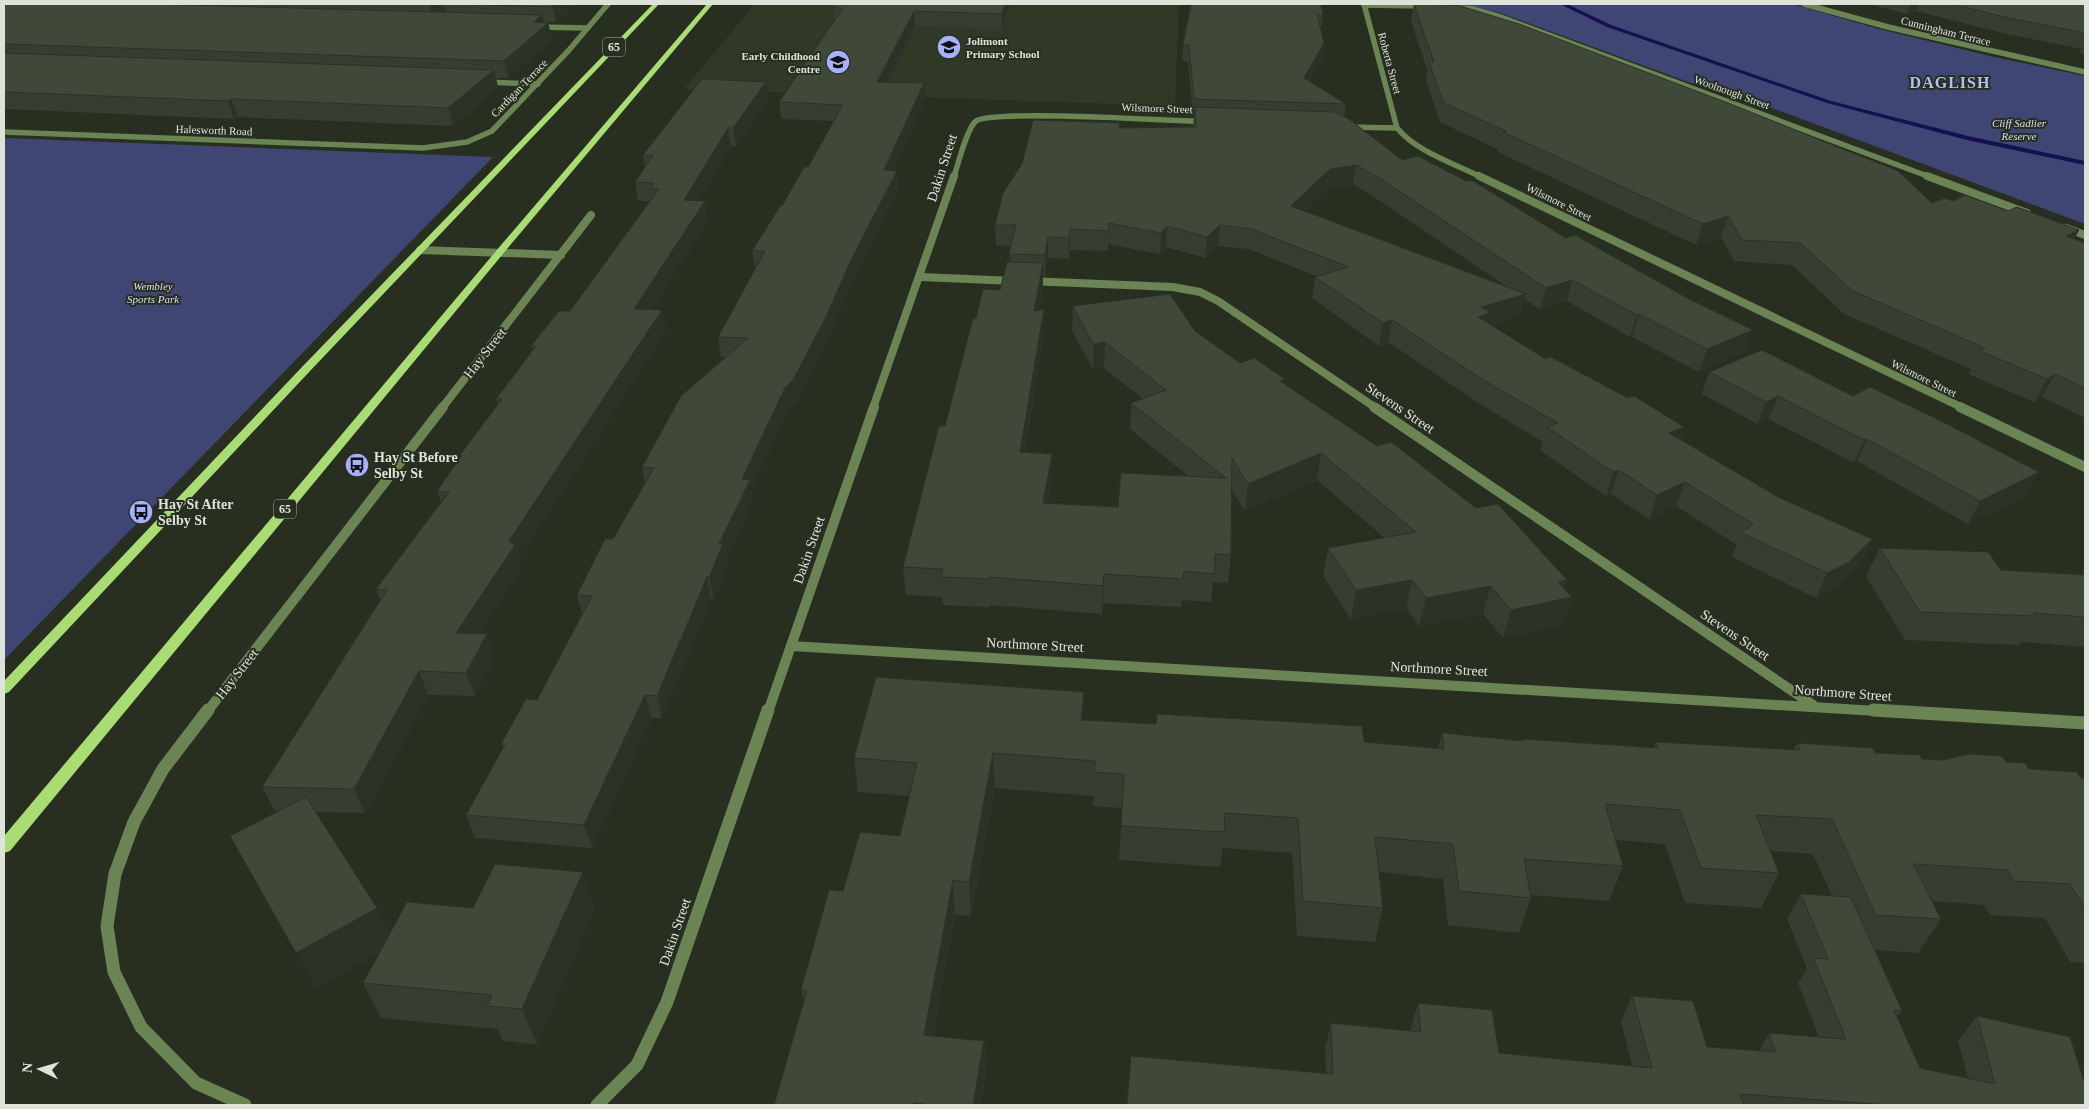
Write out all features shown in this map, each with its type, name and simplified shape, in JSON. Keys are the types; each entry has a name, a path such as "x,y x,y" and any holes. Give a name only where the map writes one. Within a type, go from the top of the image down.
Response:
{"main road":[{"name":"65","path":"4,690 420,250 656,4"},
{"name":"65","path":"4,847 499,253 710,4"}],"street":[{"name":"Cardigan Terrace","path":"423,148 452,146 476,140 492,131 538,84 608,4"},
{"path":"1364,4 1432,6"},
{"name":"Roberta Street","path":"1364,4 1397,128"},
{"name":"Cunningham Terrace","path":"1804,4 1906,32 2085,72"},
{"name":"Woolnough Street","path":"1450,7 1473,9 1501,17 2033,216"},
{"path":"529,26 587,28"},
{"path":"475,82 538,84"},
{"name":"Wilsmore Street","path":"988,116 1017,115 1216,122"},
{"name":"Dakin Street","path":"597,1105 637,1066 667,1002 921,277 970,129 977,120 988,116"},
{"path":"1344,126 1397,128"},
{"name":"Wilsmore Street","path":"1397,128 1406,139 1423,149 2085,467"},
{"name":"Halesworth Road","path":"4,132 423,148"},
{"name":"Hay Street","path":"245,1105 196,1083 141,1027 114,972 107,926 115,874 131,830 163,769 591,215"},
{"path":"2061,226 2085,235"},
{"path":"420,250 561,255"},
{"name":"Stevens Street","path":"921,277 1173,287 1200,292 1218,301 1814,706"},
{"name":"Northmore Street","path":"791,646 2085,723"}],"shaded area":[{"name":"Jolimont Primary School","path":"755,4 1179,4 1175,106 684,89"}],"green space":[{"name":"Cliff Sadlier Reserve","path":"1447,4 1792,4 1879,29 1994,57 2085,76 2085,224 1718,88 1691,83 1501,13 1477,7"},
{"name":"Wembley Sports Park","path":"4,138 493,157 4,660"}],"building":[{"path":"4,4 154,4 542,15 534,22 548,23 504,61 4,44"},
{"path":"460,4 555,4 552,7"},
{"path":"836,4 1005,4 1002,14 914,11 877,82 924,83 884,170 897,171 851,260 826,317 793,380 785,388 742,479 750,480 719,544 723,544 709,577 707,577 657,696 645,695 584,825 466,815 505,744 501,744 526,699 537,700 592,596 577,595 605,539 613,539 654,468 642,467 681,396 748,338 718,337 765,251 752,251 780,206 782,206 804,167 808,167 843,105 779,102 843,8 833,8"},
{"path":"1191,4 1321,4 1323,14 1317,14 1324,43 1304,78 1346,104 1194,99 1189,45 1183,45"},
{"path":"1414,4 1457,5 1519,24 1728,103 1898,171 1932,203 1945,198 1953,201 1965,195 2008,211 2017,207 2079,230 2066,236 2085,243 2085,388 2055,374 2047,379 1980,351 1985,348 1853,291 1800,243 1742,240 1728,216 1703,224 1444,103 1429,62 1434,62"},
{"path":"1952,4 2085,4 2085,33 2009,18"},
{"path":"4,53 494,70 448,108 231,99 228,101 4,92"},
{"path":"702,79 766,82 733,128 728,128 684,200 705,201 634,309 662,310 509,541 515,545 456,633 487,634 466,673 419,671 354,789 262,787 387,590 376,589 449,492 437,491 462,455 460,455 502,399 496,399 536,346 531,346 559,311 570,311 659,189 650,189 654,183 635,182 653,155 643,155"},
{"path":"1195,107 1334,112 1349,119 1402,160 1418,156 1466,181 1473,181 1566,238 1575,235 1687,298 1753,330 1707,349 1639,314 1637,315 1572,280 1546,288 1384,181 1356,165 1330,169 1291,206 1526,294 1481,307 1491,312 1478,317 1546,359 1551,357 1628,398 1634,396 1684,427 1669,433 1778,497 1872,539 1848,563 1827,573 1742,533 1753,524 1685,482 1657,495 1619,470 1613,472 1547,427 1558,423 1485,381 1392,320 1383,323 1315,277 1349,267 1251,229 1220,225 1207,237 1167,226 1161,233 1109,223 1108,231 1070,229 1069,238 1048,237 1045,255 1009,254 1016,225 995,225 1003,193 1022,164 1033,120 1120,123 1119,128 1196,127"},
{"path":"1007,262 1043,263 1034,311 1044,309 1020,452 1052,454 1043,503 1118,507 1121,473 1226,478 1131,403 1166,390 1105,342 1093,344 1073,306 1170,294 1195,331 1240,363 1254,358 1285,379 1280,381 1377,446 1391,442 1476,508 1498,504 1567,580 1558,582 1572,597 1511,610 1491,586 1426,598 1412,580 1356,590 1328,548 1416,532 1321,453 1248,484 1232,458 1231,555 1215,554 1214,574 1184,571 1183,579 1104,574 1103,586 989,577 989,579 941,577 943,569 903,567 939,426 945,426 973,318 976,318 983,289 1000,290"},
{"path":"1762,350 1853,396 1870,387 1941,421 2039,472 1980,501 1867,439 1864,440 1778,396 1766,402 1709,372"},
{"path":"1880,548 1988,552 2001,570 2085,575 2085,617 2033,613 2036,616 1920,612"},
{"path":"876,677 1084,692 1081,720 1156,724 1157,714 1362,726 1364,742 1444,749 1442,733 1523,741 1523,739 1658,748 1656,742 1800,750 1797,743 1873,748 1875,753 1920,755 1922,759 1943,760 1968,754 2002,756 2006,762 2025,763 2029,769 2077,772 2081,778 2085,779 2085,908 2070,884 2014,881 2008,870 1913,864 1941,919 1876,915 1832,819 1756,815 1779,873 1701,868 1680,810 1605,804 1623,866 1524,859 1531,898 1459,891 1453,844 1375,837 1383,908 1303,901 1298,818 1224,813 1225,832 1121,826 1124,774 1094,772 1095,761 993,753 969,882 953,880 924,1035 984,1041 973,1105 914,1103 914,1105 774,1105 807,990 801,990 829,890 843,891 860,832 900,836 917,763 854,758"},
{"path":"306,797 377,908 296,953 230,836"},
{"path":"495,864 583,872 522,1009 487,1006 492,995 363,983 407,902 473,908"},
{"path":"1801,894 1851,897 1902,1011 1894,1010 1920,1068 1995,1084 1977,1016 2070,1037 2085,1084 2085,1105 1889,1105 1740,1094 1744,1105 1127,1105 1131,1056 1333,1074 1331,1023 1421,1032 1418,1003 1492,1010 1499,1053 1652,1068 1632,996 1693,1001 1707,1047 1776,1052 1769,1033 1846,1039 1813,958 1828,959"}],"waterway":[{"path":"1563,4 1609,26 1829,102 1967,138 2085,163"}],"place":[{"name":"Jolimont Primary School","path":"949,47"},
{"name":"Early Childhood Centre","path":"838,62"},
{"name":"Hay St Before Selby St","path":"357,465"},
{"name":"Hay St After Selby St","path":"141,512"}],"district":[{"name":"DAGLISH","path":"1950,82"}]}
